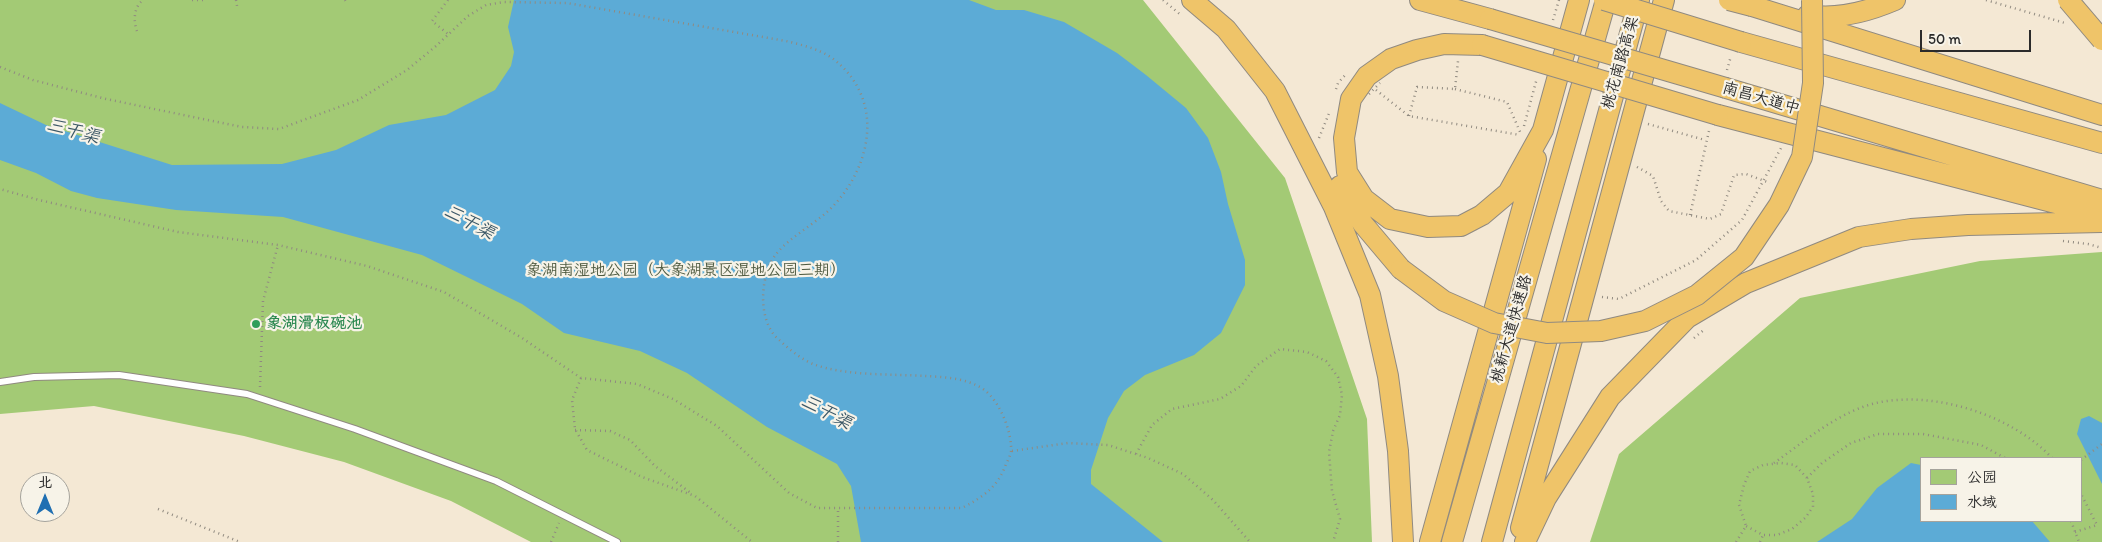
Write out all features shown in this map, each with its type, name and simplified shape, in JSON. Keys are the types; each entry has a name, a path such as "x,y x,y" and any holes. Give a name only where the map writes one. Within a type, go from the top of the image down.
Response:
{"highway":[{"path":"1192,0 1226,29 1275,91 1333,174 1363,224 1401,269 1444,301 1494,323 1547,333 1601,330 1645,321 1697,295 1744,257 1779,205 1802,157 1813,83 1812,0"},
{"name":"南昌大道中","path":"1420,0 1726,88 2102,200"},
{"path":"1430,542 1579,0"},
{"path":"1605,0 1741,42 2102,143"},
{"name":"桃花南路高架","path":"1573,116 1605,0"},
{"name":"桃花南路高架","path":"1492,542 1603,127 1639,0"},
{"path":"1729,0 2102,114"},
{"path":"1752,6 1826,18 1862,13 1895,0"},
{"path":"2068,0 2102,40"},
{"path":"1517,542 1664,2"},
{"path":"1543,130 1508,193 1482,215 1461,226 1428,227 1390,219 1364,199 1347,172 1344,138 1351,99 1367,76 1391,59 1417,50 1444,44 1482,45 1718,115 2102,215"},
{"path":"1275,91 1334,206 1370,295 1390,385 1398,451 1403,542"},
{"name":"桃新大道快速路","path":"1452,542 1573,116"},
{"path":"1525,542 1546,498 1610,397 1687,318 1746,283 1858,237 1911,229 1968,225 2102,222"}],"lane":[{"path":"0,382 34,377 119,376 247,394 361,431 496,481 617,542"}],"path":[{"path":"137,30 135,12 139,3 143,0"},
{"path":"192,0 205,0"},
{"path":"236,0 237,6"},
{"path":"345,0 348,4"},
{"path":"448,0 432,21 448,34"},
{"path":"1162,0 1186,20"},
{"path":"1551,27 1559,0"},
{"path":"1986,0 2066,23"},
{"path":"0,67 33,80 106,98 242,127 279,130 358,100 407,70 468,16 486,6 504,2 567,3 786,41 813,48 831,58 850,75 867,108 866,146 851,182 835,204 777,254 769,270 762,304 772,334 800,358 814,365 841,371 948,377 980,386 1005,418 1012,451 1004,472 994,487 980,499 962,508 817,508 789,493 717,426 673,399 636,384 581,378 522,338 444,292 367,266 278,245 178,232 39,200 0,188"},
{"path":"1455,89 1458,55"},
{"path":"1522,136 1539,72"},
{"path":"1365,99 1380,83"},
{"path":"1372,86 1409,116 1522,136"},
{"path":"1409,116 1417,87 1455,89 1507,102 1522,136"},
{"path":"1644,132 1646,124 1706,140"},
{"path":"1598,296 1619,299 1696,260 1742,220 1783,144"},
{"path":"1632,175 1635,165 1652,176 1660,201 1669,211 1710,219 1720,214 1734,175 1746,174 1771,183"},
{"path":"2062,241 2088,244 2102,248"},
{"path":"260,398 263,301 278,245"},
{"path":"1688,342 1711,325"},
{"path":"1136,454 1152,425 1172,409 1220,399 1240,386 1256,366 1280,349 1307,352 1326,362 1338,377 1342,395 1340,415 1333,431 1329,452 1332,491 1340,519 1333,542"},
{"path":"581,378 572,400 575,430 587,450 642,477 695,496"},
{"path":"1774,463 1821,429 1849,414 1875,403 1901,400 1923,400 1975,410 2006,424 2039,444 2051,457"},
{"path":"575,430 610,431 630,440 655,466 752,542"},
{"path":"1807,478 1822,463 1850,443 1878,434 1923,434 1972,443 1981,445 2003,457"},
{"path":"1012,451 1068,443 1108,445 1136,454 1183,474 1213,500 1250,542"},
{"path":"2082,459 2102,444"},
{"path":"1774,463 1795,465 1807,478 1813,494 1813,507 1805,518 1792,529 1777,534 1763,535 1746,526 1739,505 1744,485 1750,472 1763,465 1774,463"},
{"path":"2075,532 2097,525 2082,496"},
{"path":"158,508 240,542"},
{"path":"838,509 838,542"},
{"path":"551,542 562,515"},
{"path":"2071,522 2079,542"},
{"path":"1736,542 1746,526"},
{"path":"1760,542 1763,535"}],"green space":[{"name":"象湖南湿地公园（大象湖景区湿地公园三期）","path":"0,0 1143,0 1285,178 1367,419 1372,542 531,542 451,501 344,462 244,436 94,406 0,414"},
{"path":"2102,252 2102,542 1590,542 1619,454 1800,298 1980,261"}],"water":[{"name":"三干渠","path":"514,0 969,0 996,10 1024,10 1064,22 1117,53 1186,108 1208,138 1221,172 1228,204 1245,260 1245,285 1221,333 1194,355 1145,375 1124,391 1108,418 1091,470 1091,484 1163,542 861,542 851,486 837,464 767,427 687,373 640,351 564,333 522,304 422,255 283,217 176,210 97,198 71,191 36,173 0,160 0,103 46,125 172,165 282,164 336,150 389,125 446,115 495,90 511,66 514,52 508,27"},
{"path":"2089,416 2102,423 2102,484 2077,434 2081,419"},
{"path":"1911,463 1920,465 1920,522 2033,522 2050,542 1817,542 1852,519 1877,488"}],"place":[{"name":"象湖滑板碗池","path":"256,324"}]}
